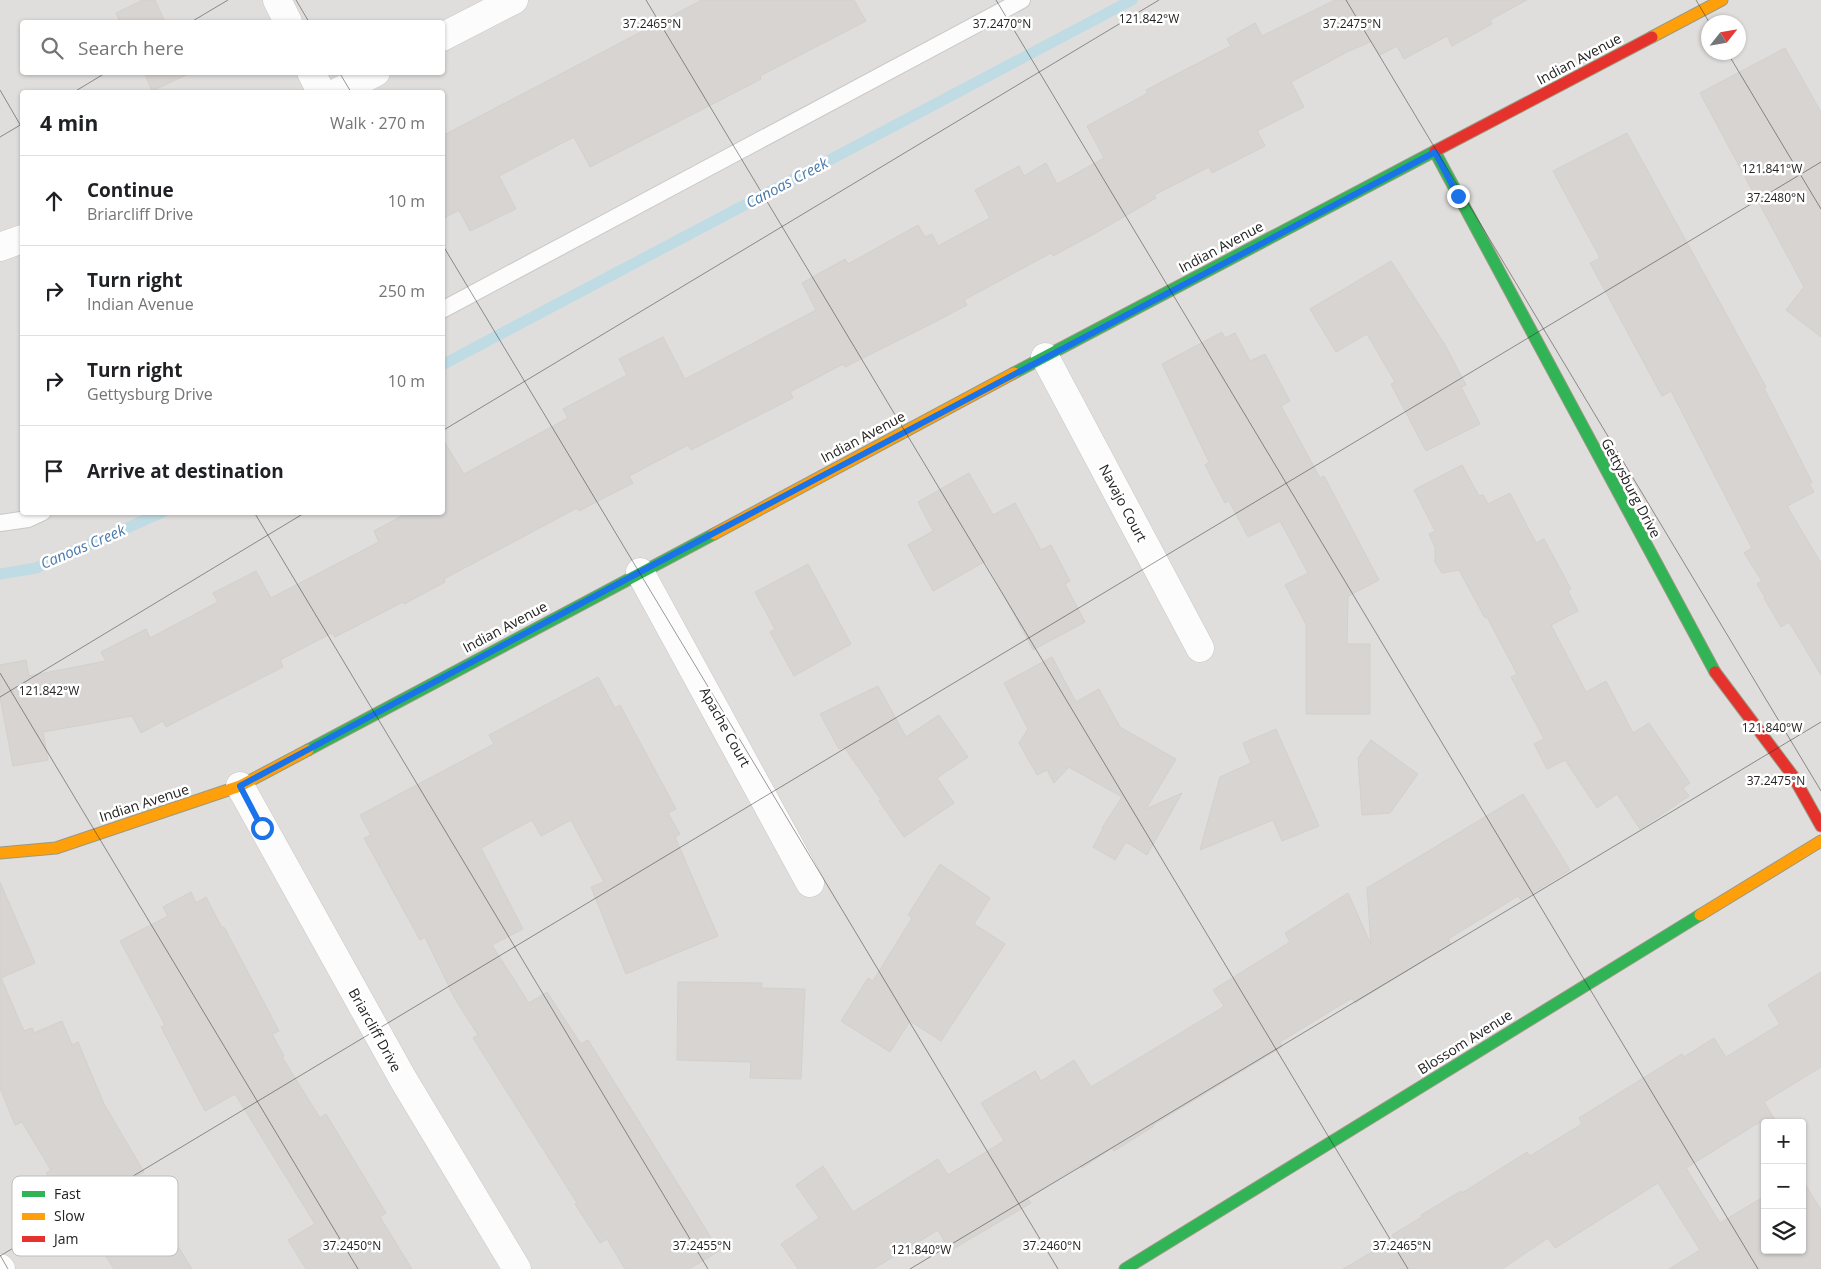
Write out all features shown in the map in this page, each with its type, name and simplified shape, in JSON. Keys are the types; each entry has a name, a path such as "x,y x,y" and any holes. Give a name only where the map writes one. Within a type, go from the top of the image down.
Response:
{"street":[{"path":"277,0 287,20"},
{"path":"445,36 514,0"},
{"name":"Indian Avenue","path":"0,853 56,848 240,786 640,572 1722,0"},
{"path":"312,75 320,90"},
{"path":"342,90 370,75"},
{"name":"Gettysburg Drive","path":"1435,152 1711,667 1792,776 1821,826"},
{"path":"0,247 20,240"},
{"name":"Navajo Court","path":"1046,357 1200,648"},
{"name":"Apache Court","path":"640,572 810,883"},
{"name":"Briarcliff Drive","path":"240,786 403,1079 517,1269"},
{"name":"Blossom Avenue","path":"1125,1269 1821,840"}],"lane":[{"path":"445,308 1022,0"},
{"path":"0,524 28,519 37,515"}],"shaded area":[{"path":"0,0 1821,0 1821,1269 0,1269"}],"building":[{"path":"143,0 155,0 164,20 119,20 116,13"},
{"path":"702,0 854,0 866,21 760,76 761,79 590,167 574,137 499,176 516,209 470,231 459,210 445,217 445,134"},
{"path":"1335,0 1527,0 1490,20 1492,24 1452,46 1447,36 1404,59 1397,46 1380,55 1372,41 1347,52 1291,82 1304,107 1257,131 1265,146 1212,173 1209,167 1154,195 1156,198 1094,234 1053,256 1051,253 964,300 967,305 845,367 843,364 790,392 793,398 691,450 688,445 629,476 633,483 579,511 577,508 444,579 445,582 404,604 403,602 335,637 332,633 280,660 283,667 166,727 163,721 141,733 132,716 43,732 48,760 13,766 0,697 0,665 26,660 29,676 106,661 101,652 146,629 150,638 218,602 213,593 256,571 271,598 379,542 374,531 403,515 445,515 445,443 464,474 568,418 563,409 627,375 619,359 663,337 685,379 816,310 802,283 845,259 848,264 918,225 925,237 932,234 938,246 990,218 975,190 1019,166 1024,176 1046,163 1057,184 1104,158 1087,126 1148,93 1146,90 1231,46 1227,39 1255,23 1262,36"},
{"path":"1785,48 1821,112 1821,337 1786,310 1804,287 1700,93"},
{"path":"145,75 186,75 154,90 152,90"},
{"path":"1627,133 1766,387 1764,388 1812,482 1809,484 1814,492 1787,506 1821,563 1821,675 1789,622 1781,627 1764,598 1757,584 1762,581 1744,553 1752,548 1671,391 1662,396 1590,263 1600,258 1553,171"},
{"path":"1391,261 1445,345 1466,385 1461,387 1480,424 1426,451 1391,384 1395,382 1367,334 1336,352 1310,309"},
{"path":"1222,332 1225,338 1235,333 1250,361 1265,354 1290,401 1281,406 1320,478 1324,476 1379,580 1348,596 1347,644 1370,644 1370,714 1306,714 1306,624 1285,585 1308,573 1280,521 1248,537 1229,501 1225,503 1205,465 1209,462 1162,364"},
{"path":"1462,465 1479,496 1483,495 1488,504 1510,493 1536,543 1544,539 1571,589 1568,591 1578,611 1551,625 1586,692 1606,681 1633,733 1649,723 1690,783 1683,788 1689,796 1640,829 1617,794 1597,808 1565,760 1547,769 1534,744 1544,739 1511,677 1517,674 1487,617 1485,618 1459,570 1442,573 1435,562 1435,547 1429,534 1435,531 1414,490"},
{"path":"969,473 993,515 1015,503 1041,550 1051,545 1070,581 1065,584 1085,622 1033,650 986,561 933,591 908,545 933,531 918,502"},
{"path":"808,564 851,644 794,676 770,632 775,629 755,592"},
{"path":"1052,657 1076,702 1099,689 1120,727 1176,759 1146,809 1182,793 1147,855 1126,842 1115,860 1093,847 1102,828 1122,797 1069,767 1054,783 1047,770 1037,775 1019,743 1028,729 1004,683"},
{"path":"598,677 615,708 620,705 676,809 668,813 680,834 675,837 718,936 626,974 591,887 604,882 571,820 541,836 532,820 481,848 523,929 492,945 529,1003 547,992 581,1044 588,1040 719,1251 689,1269 625,1269 607,1239 600,1243 575,1204 577,1203 473,1038 478,1035 455,999 425,937 420,940 364,838 371,835 360,815 494,744 489,735"},
{"path":"878,686 906,737 939,715 968,757 937,778 954,803 904,837 844,747 839,749 820,714"},
{"path":"1276,729 1319,826 1282,841 1273,820 1200,850 1220,777 1251,763 1243,743"},
{"path":"1371,740 1418,774 1390,813 1362,815 1358,758"},
{"path":"1523,794 1570,870 1521,900 1518,896 1448,939 1451,944 1355,1003 1352,998 1280,1042 1282,1047 1153,1125 1114,1151 1112,1148 1082,1168 1080,1165 1027,1198 1031,1203 950,1251 938,1230 873,1269 798,1269 781,1244 819,1218 796,1185 823,1166 853,1212 938,1159 948,1175 1004,1141 981,1103 1035,1071 1041,1081 1074,1060 1091,1087 1224,1006 1213,990 1290,942 1285,933 1348,893 1371,945 1367,888"},
{"path":"940,864 990,898 974,924 1005,944 941,1041 910,1021 890,1052 841,1021 868,978 873,981 912,918 908,915"},
{"path":"0,882 35,963 1,978 24,1031 32,1028 34,1033 62,1021 72,1045 78,1042 104,1104 144,1172 137,1176 48,1176 46,1173 51,1170 22,1122 15,1125 0,1088"},
{"path":"191,892 196,903 206,897 222,928 224,927 279,1031 272,1034 284,1056 282,1057 320,1118 326,1114 386,1213 380,1217 412,1269 306,1269 288,1240 315,1224 235,1094 205,1111 161,1027 165,1025 120,941 168,916 163,907"},
{"path":"1821,972 1821,1067 1764,1102 1775,1119 1761,1119 1761,1123 1758,1123 1686,1168 1720,1223 1761,1198 1761,1254 1806,1254 1806,1186 1821,1210 1821,1269 1669,1269 1700,1250 1658,1183 1555,1248 1548,1238 1502,1269 1343,1269 1394,1239 1392,1235 1422,1217 1421,1215 1461,1191 1462,1193 1527,1152 1530,1156 1582,1124 1579,1118 1682,1054 1684,1057 1714,1038 1726,1057 1780,1024 1768,1005"},
{"path":"678,982 762,983 761,988 805,989 801,1079 750,1078 751,1062 677,1060"},
{"path":"178,1246 192,1269 114,1269 106,1256 178,1256"}],"waterway":[{"name":"Canoas Creek","path":"445,363 1132,0"},
{"name":"Canoas Creek","path":"0,574 36,568 156,515"}],"traffic: fast":[{"path":"1014,373 1435,151"},
{"path":"1435,152 1715,672"},
{"path":"308,750 714,534"},
{"path":"1125,1269 1700,915"}],"traffic: slow":[{"path":"1652,37 1722,0"},
{"path":"714,534 1014,373"},
{"path":"0,853 56,848 240,786 308,750"},
{"path":"1700,915 1821,841"}],"traffic: jam":[{"path":"1435,151 1652,37"},
{"path":"1715,672 1793,776 1821,826"}],"route":[{"path":"262,828 240,786 1046,357 1435,152 1458,196"}]}
